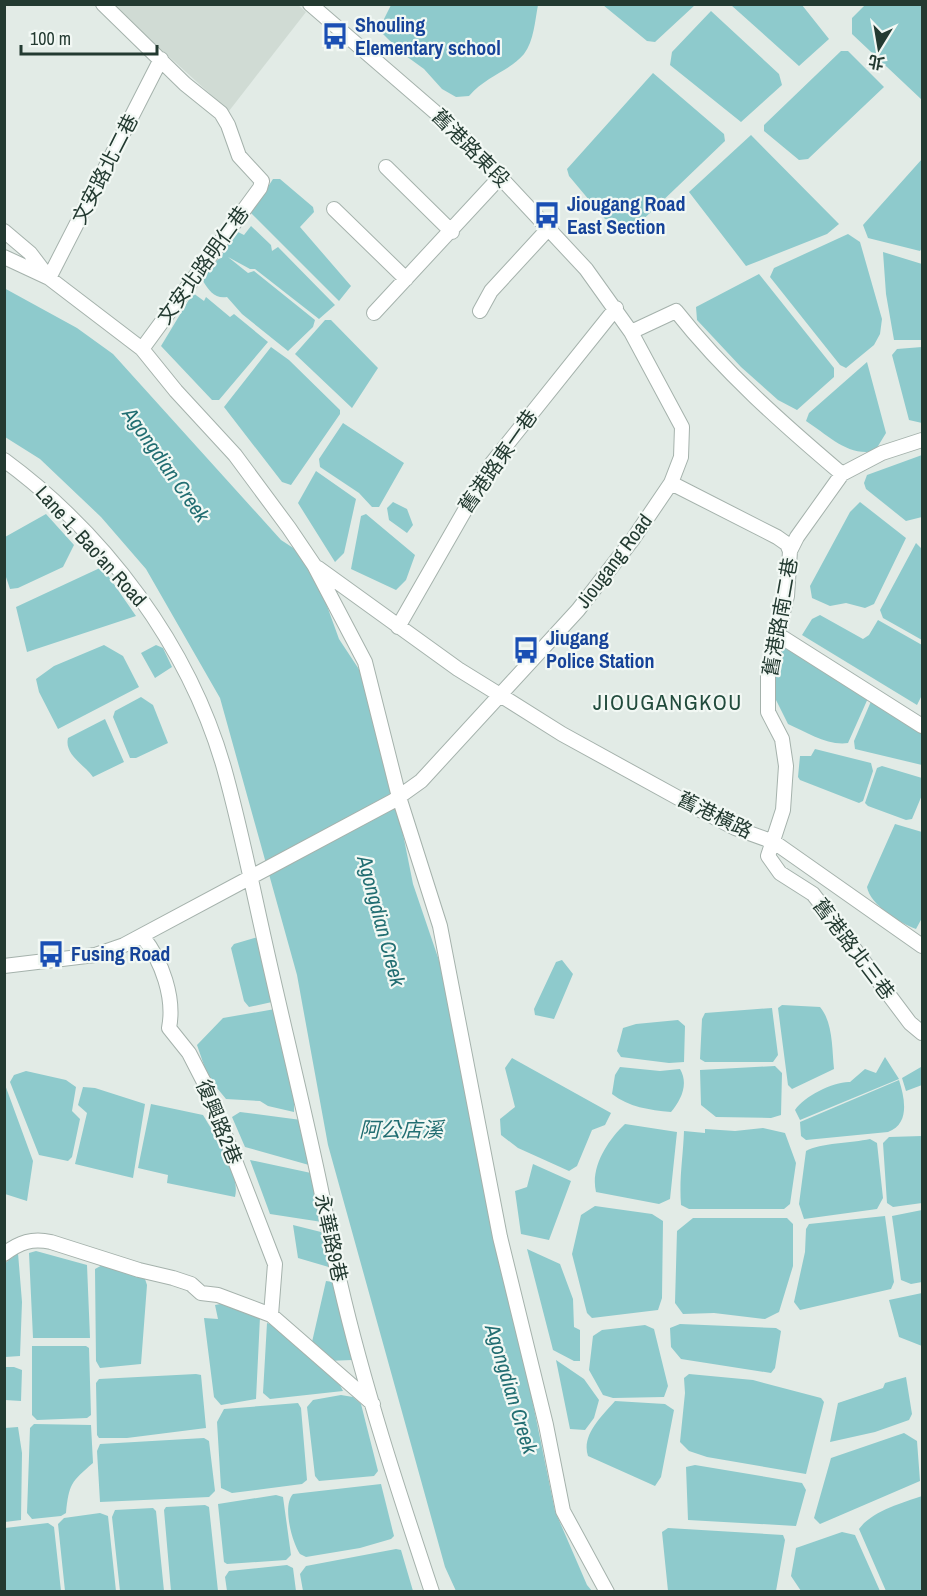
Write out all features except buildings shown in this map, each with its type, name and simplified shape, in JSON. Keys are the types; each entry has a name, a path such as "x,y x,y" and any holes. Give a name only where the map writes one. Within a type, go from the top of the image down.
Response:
{"street":[{"path":"104,4 161,59"},
{"name":"舊港路東段","path":"310,4 457,131 586,269 616,308"},
{"name":"文安北路明仁巷","path":"142,349 260,188 262,181 239,156 228,125 221,113 185,84 161,59"},
{"name":"文安路北二巷","path":"49,278 161,59"},
{"path":"386,167 452,232"},
{"path":"374,313 452,232 501,176"},
{"path":"334,208 406,279"},
{"path":"480,311 491,291 548,229"},
{"path":"4,231 30,253 49,278"},
{"path":"4,256 49,278 142,349 176,391 235,455 314,566 365,662 396,799 440,926 500,1237 546,1425 563,1511 607,1592"},
{"name":"Jiougang Road","path":"252,877 396,799 436,766 578,610 633,539 671,483 681,457 682,427 616,308"},
{"name":"舊港路東一巷","path":"398,627 492,463 616,308"},
{"path":"631,332 676,310 696,336 782,422 842,474 882,453 922,440"},
{"name":"Lane 1, Bao'an Road","path":"4,460 60,508 142,598 177,655 204,712 224,768 252,877"},
{"name":"舊港路南二巷","path":"774,842 783,810 786,766 782,739 768,712 768,675 787,596 790,551 797,537 842,474"},
{"path":"671,483 777,537 787,544 790,551"},
{"name":"舊港橫路","path":"314,566 398,627 500,695 571,739 702,811 735,828 774,842 922,946"},
{"path":"777,633 922,726"},
{"name":"舊港路北三巷","path":"774,842 768,856 780,873 813,894 910,1023 922,1033"},
{"path":"4,966 95,955 143,937 252,877"},
{"name":"永華路9巷","path":"252,877 340,1283 373,1404 432,1592"},
{"name":"復興路2巷","path":"143,937 152,948 171,1000 169,1028 189,1053 207,1088 275,1264 271,1315"},
{"path":"4,1254 26,1241 36,1239 51,1242 139,1270 173,1278 191,1284 201,1293 225,1298 271,1315 373,1404"}],"shaded area":[{"path":"297,4 306,12 229,111 112,5"}],"water":[{"path":"391,4 538,5 532,37 524,54 512,65 483,83 469,96 456,97 442,89 424,69 402,53 382,33 383,21"},
{"path":"603,5 695,5 655,42 647,41"},
{"path":"731,5 802,5 829,39 799,66"},
{"path":"865,5 922,5 922,100 852,34 852,18"},
{"path":"711,11 779,74 782,85 741,122 670,65 672,52"},
{"path":"841,51 848,51 884,87 808,159 799,160 764,131 764,125"},
{"path":"653,73 724,134 725,141 629,233 616,221 605,219 569,176 567,169"},
{"path":"751,135 839,224 827,234 746,266 689,192"},
{"path":"922,159 922,248 920,251 868,238 863,225"},
{"path":"273,179 280,179 313,207 314,212 300,227 351,286 339,301 251,213"},
{"path":"251,226 271,245 272,251 278,247 335,305 319,319 255,269 250,269 228,257 248,273 254,271 315,320 313,327 288,351 242,314 227,297 213,294 203,281 206,273 223,254 222,249 234,230 244,235"},
{"path":"848,234 860,242 882,319 880,334 874,345 846,368 840,365 770,277 774,268"},
{"path":"883,252 922,264 922,340 894,340 886,294"},
{"path":"759,274 834,368 834,377 797,410 778,400 741,367 697,320 696,307"},
{"name":"阿公店溪","path":"4,288 77,328 113,354 281,540 310,559 339,639 368,683 392,779 413,884 447,984 555,1511 587,1585 592,1591 456,1591 445,1567 328,1145 297,975 220,698 146,569 101,517 40,459 5,437"},
{"path":"193,293 204,301 206,297 230,317 234,314 268,342 219,400 212,400 161,346"},
{"path":"325,320 331,320 378,368 352,408 295,354"},
{"path":"271,347 289,360 340,410 340,414 291,485 282,482 224,407"},
{"path":"922,347 922,423 909,420 892,355 897,349"},
{"path":"867,362 886,433 875,451 865,452 839,444 806,421 809,413"},
{"path":"343,423 404,463 379,507 372,507 359,493 320,467 319,459"},
{"path":"922,455 922,517 906,521 866,489 864,483 867,475"},
{"path":"316,471 356,499 344,553 335,562 298,503"},
{"path":"393,502 407,509 413,525 407,533 389,520 387,508"},
{"path":"860,502 906,538 874,604 865,608 846,603 830,606 812,598 810,586 850,512"},
{"path":"46,514 74,545 63,567 18,588 10,589 5,574 5,537"},
{"path":"366,514 415,555 406,580 396,590 351,569 361,516"},
{"path":"916,543 922,549 922,640 883,618 880,610"},
{"path":"102,567 136,616 27,652 16,607"},
{"path":"820,615 863,639 869,635 878,620 922,645 922,695 917,705 802,635 812,619"},
{"path":"784,644 869,696 848,743 825,740 788,724 774,696 779,648"},
{"path":"104,645 123,656 139,687 58,729 39,692 36,679 54,666"},
{"path":"156,645 163,648 172,667 155,678 141,653"},
{"path":"141,697 153,705 168,743 136,758 130,758 113,717 115,711"},
{"path":"872,699 922,732 922,765 855,749 854,741"},
{"path":"105,719 124,762 93,777 72,754 68,738"},
{"path":"815,749 871,763 873,771 863,801 859,803 800,780 798,777 800,756 811,756"},
{"path":"882,766 922,778 922,795 912,819 906,820 865,803 877,768"},
{"path":"895,824 922,832 922,918 916,929 894,918 880,907 869,894 867,887"},
{"path":"258,937 272,1002 249,1007 244,1001 231,948 234,944"},
{"path":"562,960 573,974 554,1019 535,1015 534,1009 556,962"},
{"path":"782,1005 820,1007 827,1020 831,1036 834,1069 792,1089 788,1085 778,1008"},
{"path":"772,1008 778,1055 773,1062 705,1062 700,1059 702,1019 705,1013"},
{"path":"275,1009 294,1095 294,1112 268,1106 260,1101 226,1099 208,1077 197,1045 223,1018"},
{"path":"678,1020 685,1026 684,1062 669,1063 621,1057 617,1051 623,1028 636,1024"},
{"path":"885,1057 899,1079 800,1120 795,1110 805,1100 828,1087 850,1082 865,1069 876,1073"},
{"path":"512,1058 611,1113 605,1125 592,1130 577,1166 569,1171 518,1148 501,1135 500,1119 515,1107 505,1068"},
{"path":"775,1066 782,1073 781,1115 771,1118 716,1117 701,1105 700,1070"},
{"path":"620,1067 660,1071 680,1069 684,1080 683,1092 671,1112 640,1107 612,1094 615,1075"},
{"path":"921,1067 922,1085 906,1091 902,1078"},
{"path":"26,1071 66,1080 76,1087 72,1111 80,1119 72,1157 68,1161 39,1155 10,1082 14,1075"},
{"path":"899,1080 904,1103 903,1117 895,1128 888,1132 806,1140 801,1136 800,1122"},
{"path":"4,1082 33,1161 27,1201 5,1194"},
{"path":"83,1087 95,1088 145,1104 133,1178 75,1164 87,1113 78,1105"},
{"path":"151,1104 203,1115 231,1166 236,1188 235,1197 167,1183 168,1175 138,1168"},
{"path":"240,1112 301,1120 309,1165 245,1147 232,1117"},
{"path":"625,1124 677,1132 670,1199 659,1204 596,1192 598,1164 612,1138"},
{"path":"763,1128 785,1133 796,1163 790,1204 784,1209 689,1209 681,1205 684,1131 705,1133 705,1129 735,1131"},
{"path":"922,1136 922,1203 893,1207 887,1203 883,1143 889,1137"},
{"path":"870,1139 877,1143 883,1198 877,1209 804,1219 799,1204 806,1151 828,1145"},
{"path":"250,1160 311,1173 322,1222 270,1214"},
{"path":"533,1164 571,1181 549,1240 521,1234 515,1191 527,1187"},
{"path":"595,1206 652,1214 663,1221 662,1298 658,1310 592,1318 587,1313 572,1254 581,1215"},
{"path":"922,1210 922,1282 911,1284 901,1280 892,1216"},
{"path":"885,1216 894,1282 891,1289 800,1310 794,1302 805,1252 806,1229 809,1224"},
{"path":"693,1218 787,1218 793,1224 793,1266 779,1312 765,1319 714,1313 683,1314 675,1303 677,1231"},
{"path":"293,1225 325,1233 332,1268 298,1258"},
{"path":"527,1249 560,1264 573,1299 574,1327 580,1330 580,1361 574,1361 553,1350"},
{"path":"36,1251 87,1265 90,1338 33,1338 29,1253"},
{"path":"18,1253 22,1302 20,1356 5,1357 4,1264"},
{"path":"106,1263 144,1276 147,1285 141,1364 100,1368 96,1361 95,1269"},
{"path":"326,1281 340,1283 352,1360 327,1361 312,1342"},
{"path":"922,1293 922,1346 899,1337 889,1300"},
{"path":"226,1303 260,1317 256,1399 221,1405 214,1397 204,1318 218,1319 215,1305"},
{"path":"267,1323 278,1327 338,1381 343,1391 270,1399 263,1393"},
{"path":"680,1324 776,1328 781,1331 775,1368 771,1373 681,1359 671,1347 670,1328"},
{"path":"645,1325 654,1329 668,1386 664,1397 613,1398 603,1395 589,1370 593,1336 602,1330"},
{"path":"32,1346 86,1346 89,1348 91,1415 87,1418 37,1420 32,1415"},
{"path":"556,1360 584,1379 599,1400 594,1418 585,1430 570,1429"},
{"path":"5,1367 22,1370 21,1401 5,1400"},
{"path":"689,1374 753,1380 821,1398 824,1402 806,1474 707,1457 689,1451 680,1442 685,1393 684,1378"},
{"path":"201,1375 206,1428 127,1438 99,1438 97,1435 96,1383 99,1379"},
{"path":"906,1377 912,1414 909,1420 875,1432 830,1442 838,1403 883,1388 885,1383"},
{"path":"341,1395 353,1397 361,1404 378,1471 374,1476 319,1481 315,1476 307,1407 313,1400"},
{"path":"615,1401 665,1404 674,1410 661,1477 655,1486 588,1456 587,1441 590,1433"},
{"path":"298,1403 301,1408 307,1480 302,1484 232,1493 221,1488 217,1422 224,1409"},
{"path":"34,1424 91,1425 93,1463 72,1484 66,1513 61,1516 32,1519 27,1513 30,1428"},
{"path":"18,1427 22,1453 21,1520 5,1522 5,1428"},
{"path":"904,1433 917,1441 920,1481 820,1524 814,1518 831,1458"},
{"path":"204,1438 209,1441 215,1491 209,1497 100,1502 97,1451 100,1444"},
{"path":"695,1465 802,1483 806,1490 796,1526 688,1520 686,1467"},
{"path":"381,1484 394,1536 391,1539 360,1548 306,1557 300,1554 291,1533 288,1515 288,1507 293,1494"},
{"path":"276,1495 283,1497 291,1555 286,1560 227,1564 224,1562 218,1504"},
{"path":"922,1496 922,1591 886,1591 859,1529 879,1512"},
{"path":"205,1505 209,1507 218,1591 171,1591 164,1510 166,1507"},
{"path":"153,1508 156,1511 164,1591 120,1591 112,1517 115,1510"},
{"path":"100,1513 108,1516 116,1591 65,1591 58,1524 64,1518"},
{"path":"48,1523 54,1527 61,1591 5,1591 5,1528"},
{"path":"668,1528 783,1535 785,1540 776,1591 668,1591 662,1532"},
{"path":"842,1532 855,1535 880,1591 801,1591 791,1576 796,1548"},
{"path":"396,1549 401,1550 413,1591 303,1591 300,1574 306,1566"},
{"path":"287,1565 293,1568 296,1591 227,1591 225,1577 229,1571"}],"place":[{"name":"Shouling Elementary school","path":"335,36"},
{"name":"Jiougang Road East Section","path":"547,215"},
{"name":"Jiugang Police Station","path":"526,650"},
{"name":"Fusing Road","path":"51,954"}],"district":[{"name":"JIOUGANGKOU","path":"668,702"}],"water label":[{"name":"Agongdian Creek","path":"166,465"},
{"name":"Agongdian Creek","path":"381,921"},
{"name":"Agongdian Creek","path":"511,1389"}]}
